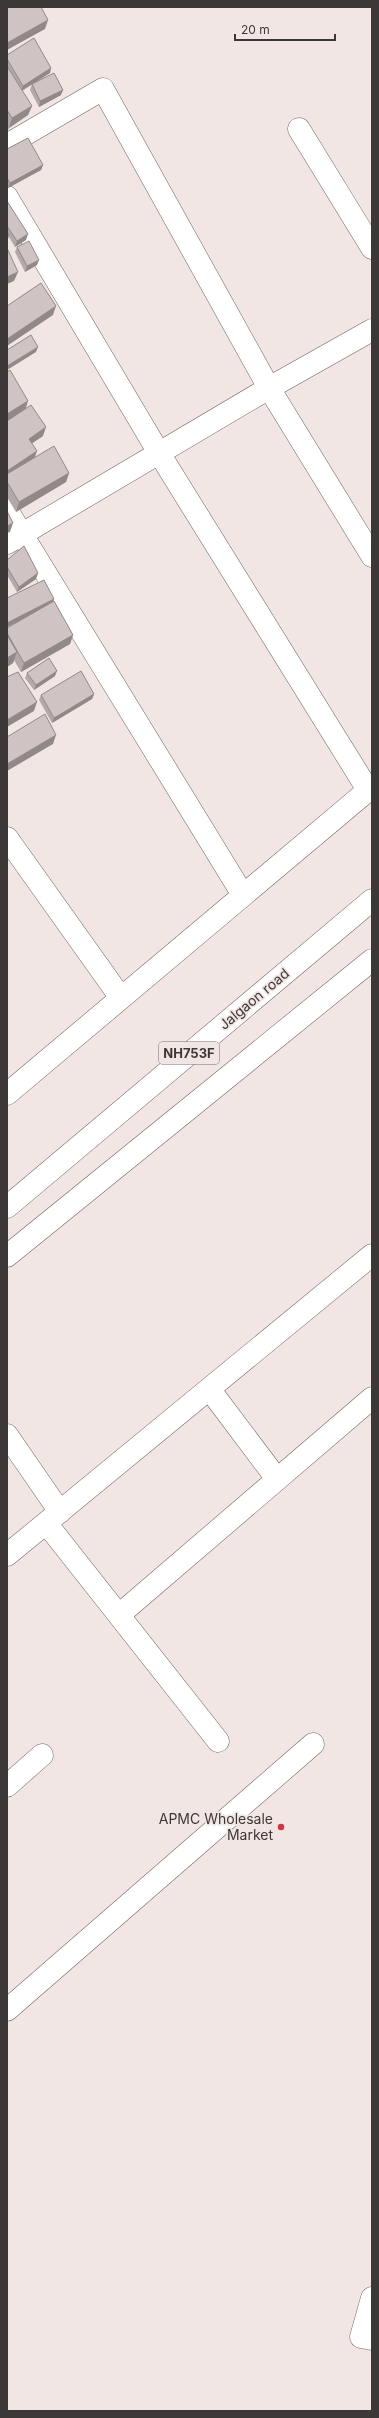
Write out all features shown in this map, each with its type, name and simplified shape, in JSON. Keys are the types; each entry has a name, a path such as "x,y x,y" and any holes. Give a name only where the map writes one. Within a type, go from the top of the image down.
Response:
{"main road":[{"path":"7,145 103,89 269,388 372,556"},
{"path":"299,129 372,248"},
{"path":"7,197 159,453 370,788 7,1094"},
{"path":"15,539 269,388 372,330"},
{"path":"7,510 15,539 243,895"},
{"path":"7,838 121,998"},
{"name":"Jalgaon road","path":"7,1207 372,900"},
{"name":"NH753F","path":"7,1256 372,960"},
{"path":"7,1555 210,1390 372,1255"},
{"path":"210,1390 277,1480"},
{"path":"119,1615 372,1398"},
{"path":"7,1435 53,1518 119,1615 218,1741"},
{"path":"7,2010 313,1744"},
{"path":"7,1786 42,1755"},
{"path":"372,2298 361,2337 372,2339"}],"building":[{"path":"7,7 41,7 48,20 7,43"},
{"path":"34,38 51,68 23,86 7,59 7,55"},
{"path":"7,66 32,106 12,118 7,110"},
{"path":"54,73 63,90 40,101 32,84"},
{"path":"28,138 43,165 10,183 7,178 7,149"},
{"path":"7,201 28,234 17,241 7,226"},
{"path":"29,241 39,260 27,266 17,247"},
{"path":"7,248 18,272 7,277"},
{"path":"41,283 56,306 7,339 7,306"},
{"path":"31,335 38,347 7,366 7,350"},
{"path":"10,370 28,401 7,414 7,372"},
{"path":"31,405 46,427 29,439 37,451 7,471 7,421"},
{"path":"54,446 69,473 19,502 7,482 7,474"},
{"path":"7,511 13,523 7,526"},
{"path":"24,546 38,573 19,587 7,567 7,560"},
{"path":"44,580 54,599 7,623 7,598"},
{"path":"54,601 73,635 24,663 7,633 7,628"},
{"path":"7,635 17,652 7,658"},
{"path":"49,658 57,671 36,685 27,673"},
{"path":"81,671 94,694 54,718 41,695"},
{"path":"18,672 37,702 7,720 7,677"},
{"path":"45,714 56,735 7,764 7,737"}],"place":[{"name":"APMC Wholesale Market","path":"281,1827"}]}
